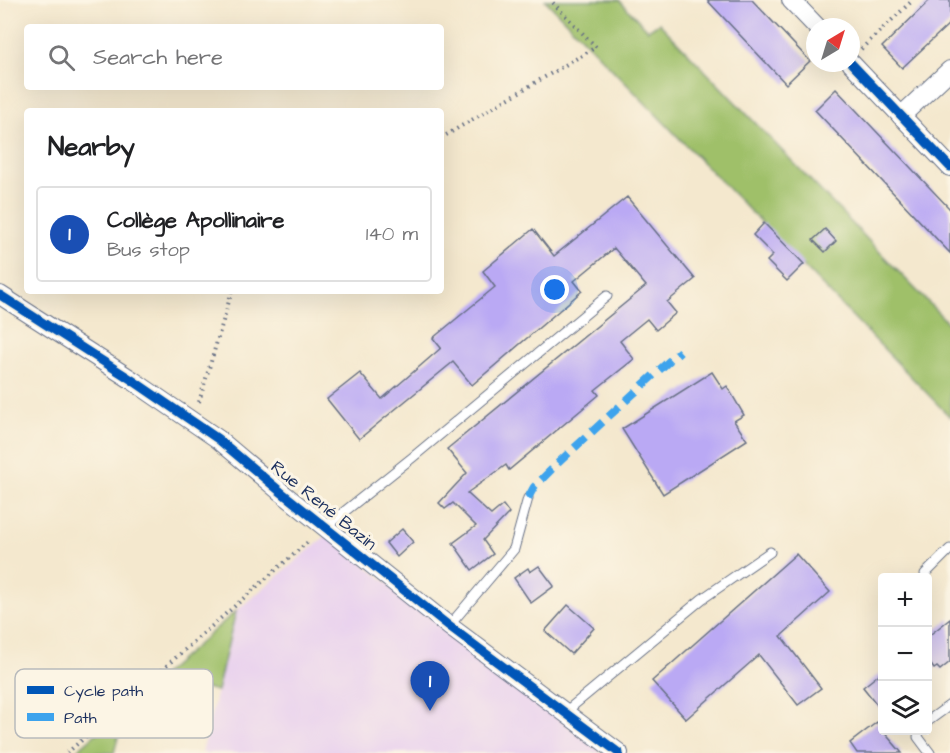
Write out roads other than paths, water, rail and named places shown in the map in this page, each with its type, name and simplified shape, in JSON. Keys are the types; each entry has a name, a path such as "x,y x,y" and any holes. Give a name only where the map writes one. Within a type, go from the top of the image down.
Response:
{"street":[{"path":"791,0 808,18"},
{"path":"860,63 901,116 950,167"},
{"path":"901,116 950,70"},
{"name":"Rue René Bazin","path":"0,295 218,439 449,626 619,753"}],"lane":[{"path":"325,527 414,457 607,296"},
{"path":"449,626 514,549 528,498"},
{"path":"926,573 950,549"},
{"path":"564,713 702,599 770,552"},
{"path":"932,718 950,705"},
{"path":"918,735 930,753"}],"place":[{"name":"Collège Apollinaire","path":"430,711"}]}
